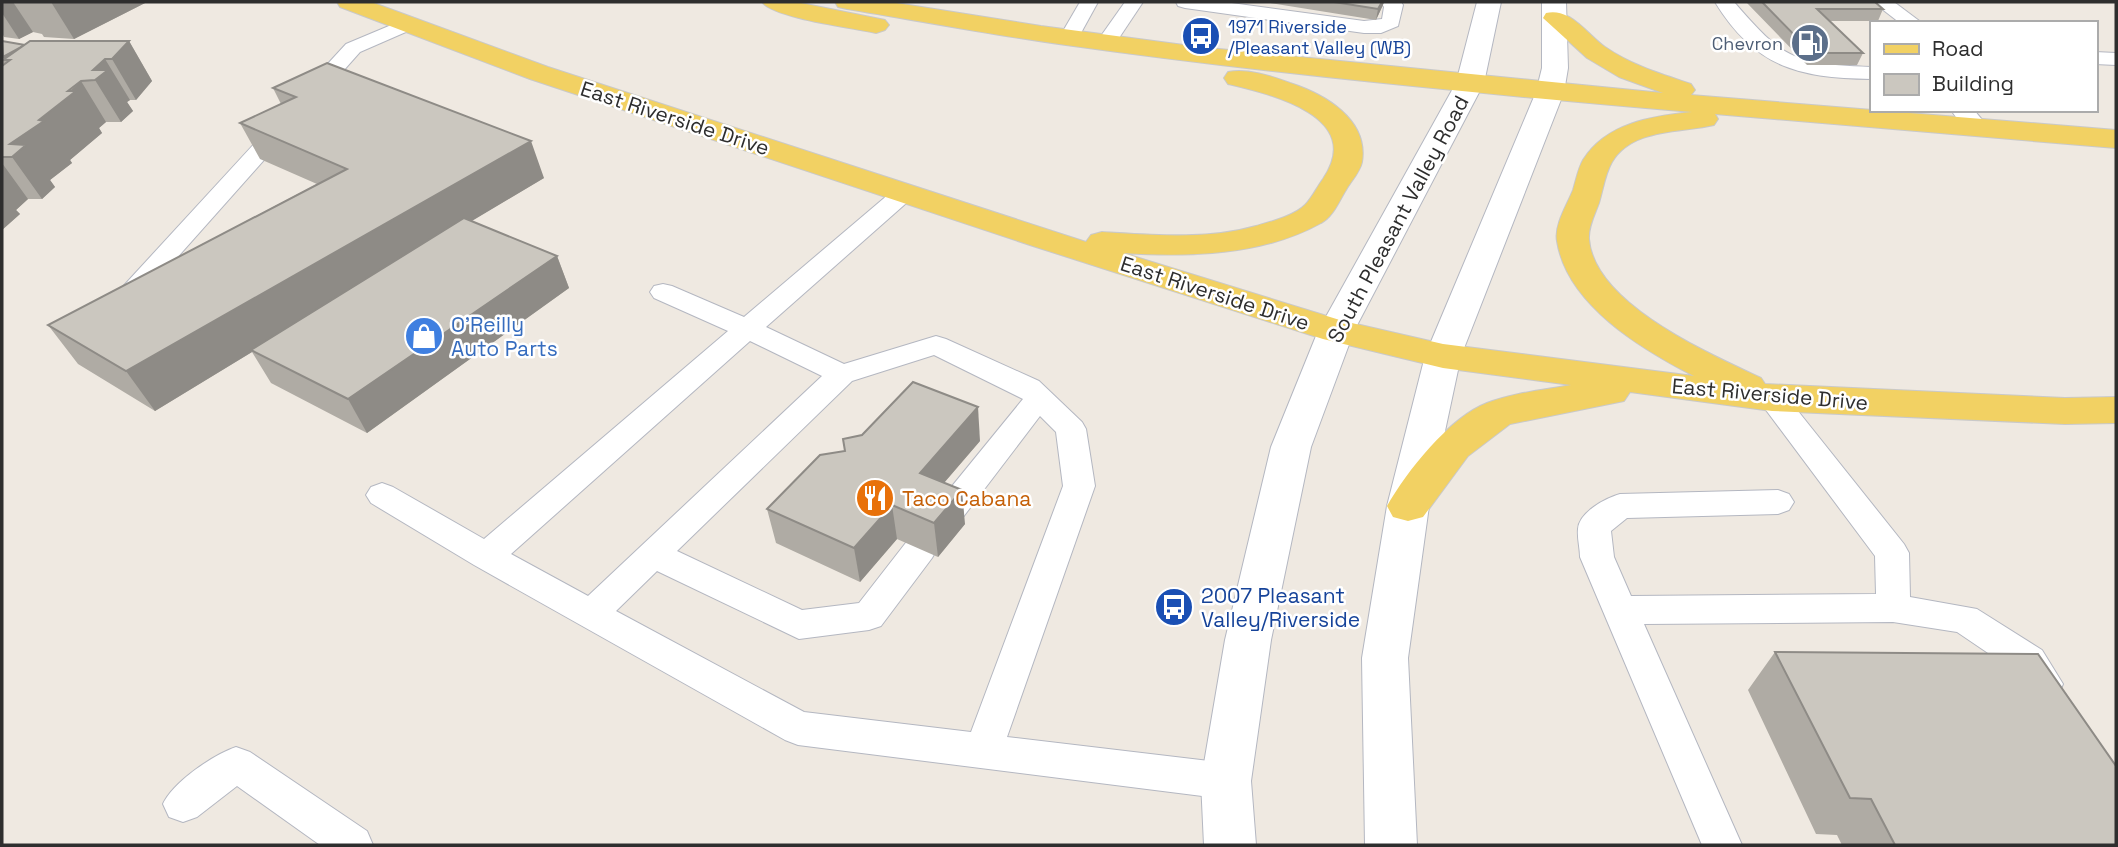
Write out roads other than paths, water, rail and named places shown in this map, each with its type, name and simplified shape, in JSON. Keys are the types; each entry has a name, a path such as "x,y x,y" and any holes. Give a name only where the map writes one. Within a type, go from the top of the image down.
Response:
{"main road":[{"name":"East Riverside Drive","path":"349,2 539,73 1044,239 1336,331 1443,356 1772,398 2065,411 2116,410"},
{"path":"774,2 796,10 858,22 1265,83 1307,98 1334,119 1346,140 1347,164 1315,213 1274,231 1231,242 1173,246 1044,239"},
{"path":"847,2 1106,43 1550,92 1779,111 1970,119 2116,139"},
{"name":"South Pleasant Valley Road","path":"1230,845 1227,781 1248,639 1291,447 1336,331 1470,83 1489,2"},
{"path":"1391,845 1385,658 1408,506 1443,356 1550,92 1555,68 1554,10"},
{"path":"1554,10 1596,51 1628,71 1732,107"},
{"path":"1772,398 1683,355 1613,309 1588,280 1572,239 1597,160 1617,139 1650,128 1688,121 1779,111"},
{"path":"1408,506 1454,446 1479,425 1499,413 1591,393 1686,389"}],"lane":[{"path":"1069,38 1089,2"},
{"path":"1106,43 1134,2"},
{"path":"1191,2 1267,8 1381,27 1391,22 1394,5 1390,2"},
{"path":"1724,2 1767,50 1798,64 1826,71 1870,73"},
{"path":"1882,2 1910,21"},
{"path":"113,313 353,48 408,24"},
{"path":"2097,58 2116,59"},
{"path":"486,556 904,193"},
{"path":"663,292 842,374"},
{"path":"591,614 842,374 936,345 1029,388 1072,429 1079,486 983,750"},
{"path":"946,516 1039,398"},
{"path":"1772,398 1892,553 1893,608"},
{"path":"382,495 486,556 798,728 1227,781"},
{"path":"1721,845 1597,557 1594,526 1620,506 1778,502"},
{"path":"652,554 799,625 869,616 920,549"},
{"path":"1622,610 1893,608 1965,619 2029,661 2060,706"},
{"path":"183,804 236,764 354,845"}],"place":[{"name":"1971 Riverside /Pleasant Valley (WB)","path":"1201,36"},
{"name":"Chevron","path":"1810,43"},
{"name":"O'Reilly Auto Parts","path":"424,336"},
{"name":"Taco Cabana","path":"875,498"},
{"name":"2007 Pleasant Valley/Riverside","path":"1174,607"}]}
